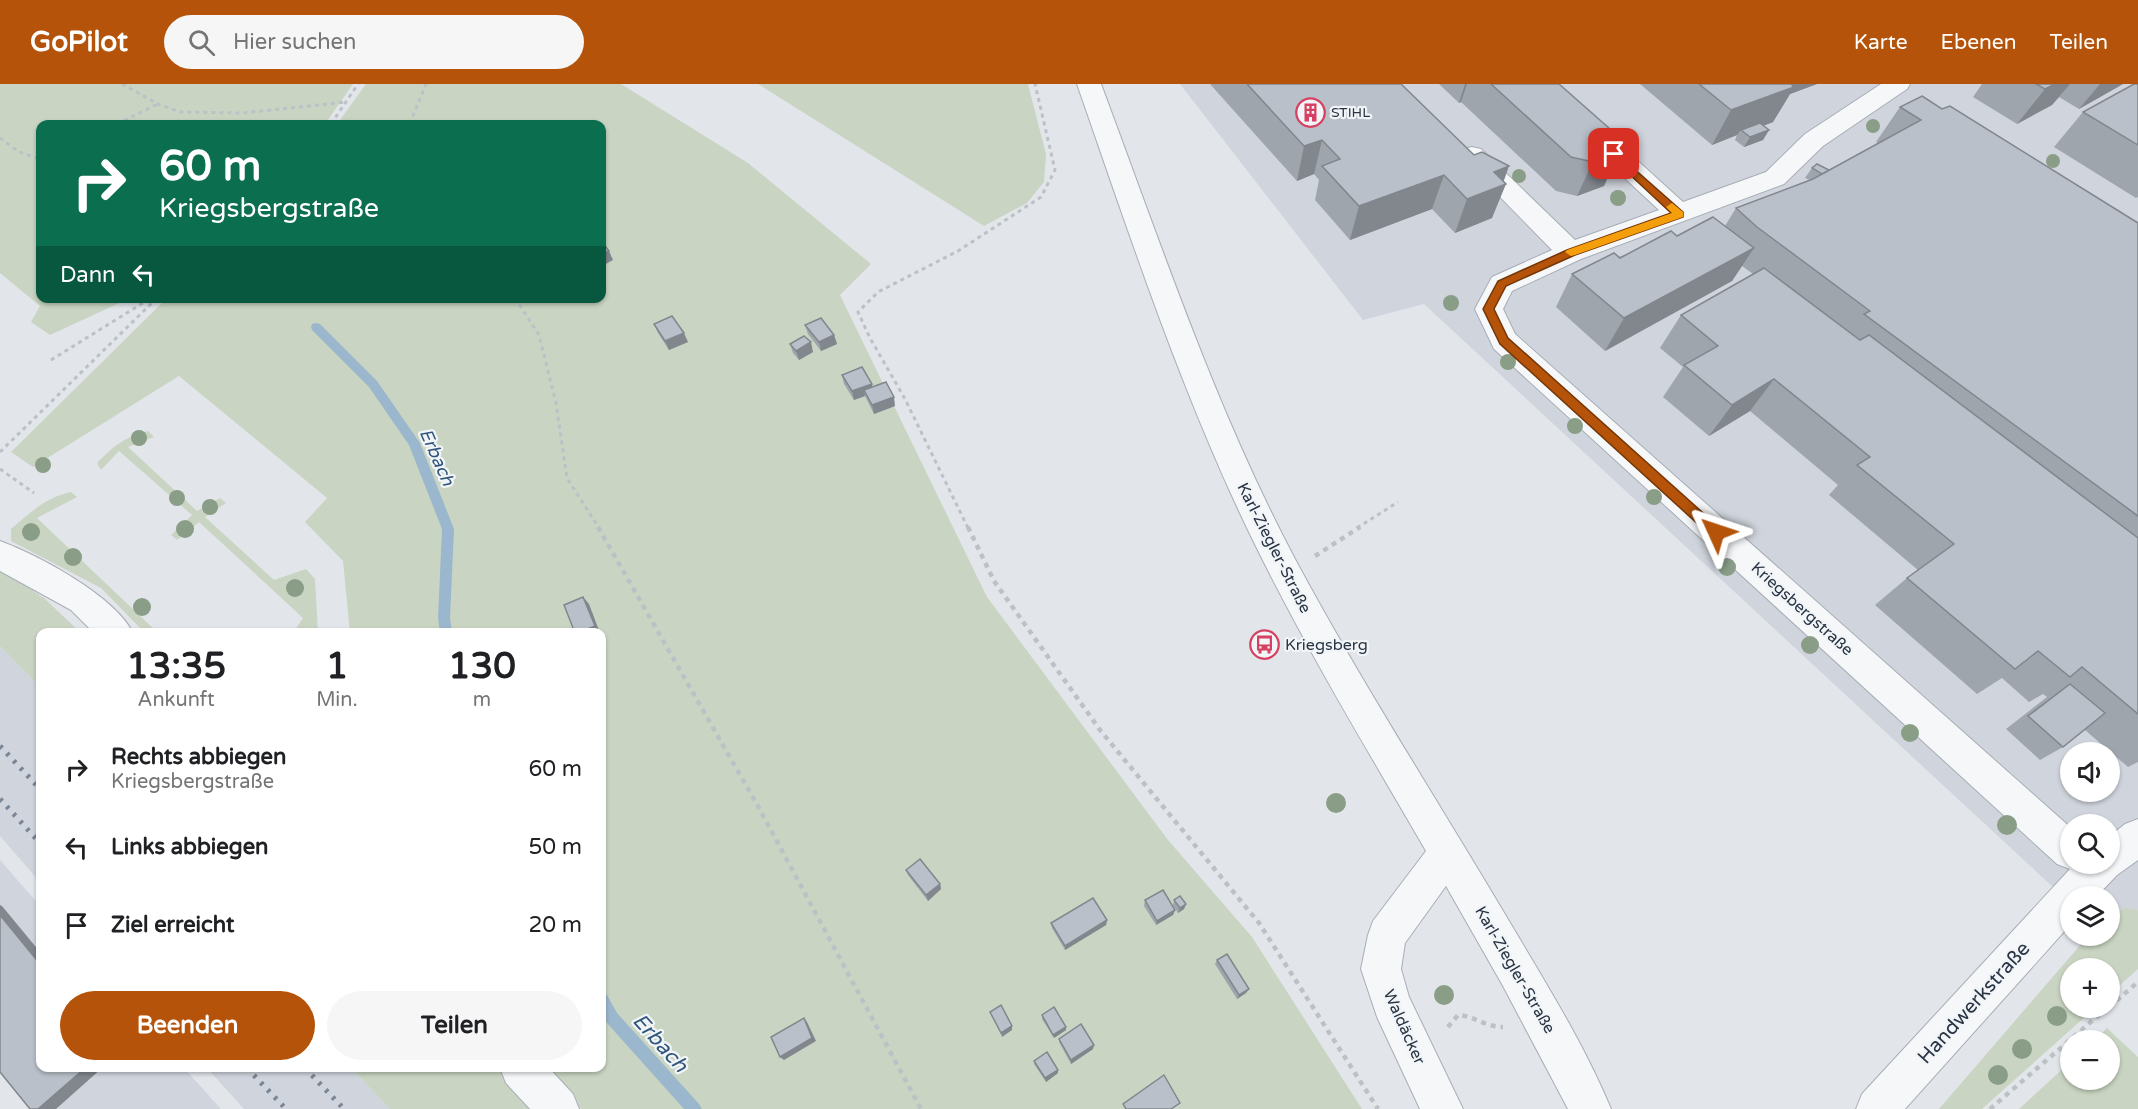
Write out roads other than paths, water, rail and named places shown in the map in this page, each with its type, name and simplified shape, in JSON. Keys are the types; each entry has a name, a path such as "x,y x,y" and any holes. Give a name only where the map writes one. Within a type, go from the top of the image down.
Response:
{"street":[{"name":"Karl-Ziegler-Straße","path":"1089,84 1137,220 1234,470 1283,568 1548,1025 1590,1109"},
{"name":"Kriegsbergstraße","path":"1904,88 1814,140 1775,178 1571,252 1502,284 1489,309 1504,341 2060,834"},
{"path":"1567,110 1680,214"},
{"path":"1454,138 1571,252"},
{"path":"0,555 83,600 111,628"},
{"name":"Handwerkstraße","path":"2120,847 2138,837"},
{"name":"Waldäcker","path":"1442,1109 1390,1003 1381,969 1387,935 1447,854"},
{"name":"Handwerkstraße","path":"1877,1109 2082,874"},
{"path":"525,1072 558,1109"}],"waterway":[{"name":"Erbach","path":"316,327 373,384 414,443 448,529 445,628"},
{"name":"Erbach","path":"606,1007 612,1018 694,1109"}],"railway":[{"path":"0,746 36,785"},
{"path":"0,799 36,839"},
{"path":"251,1072 286,1109"},
{"path":"309,1072 344,1109"}],"place":[{"name":"STIHL","path":"1310,112"},
{"name":"Kriegsberg","path":"1264,645"}]}
